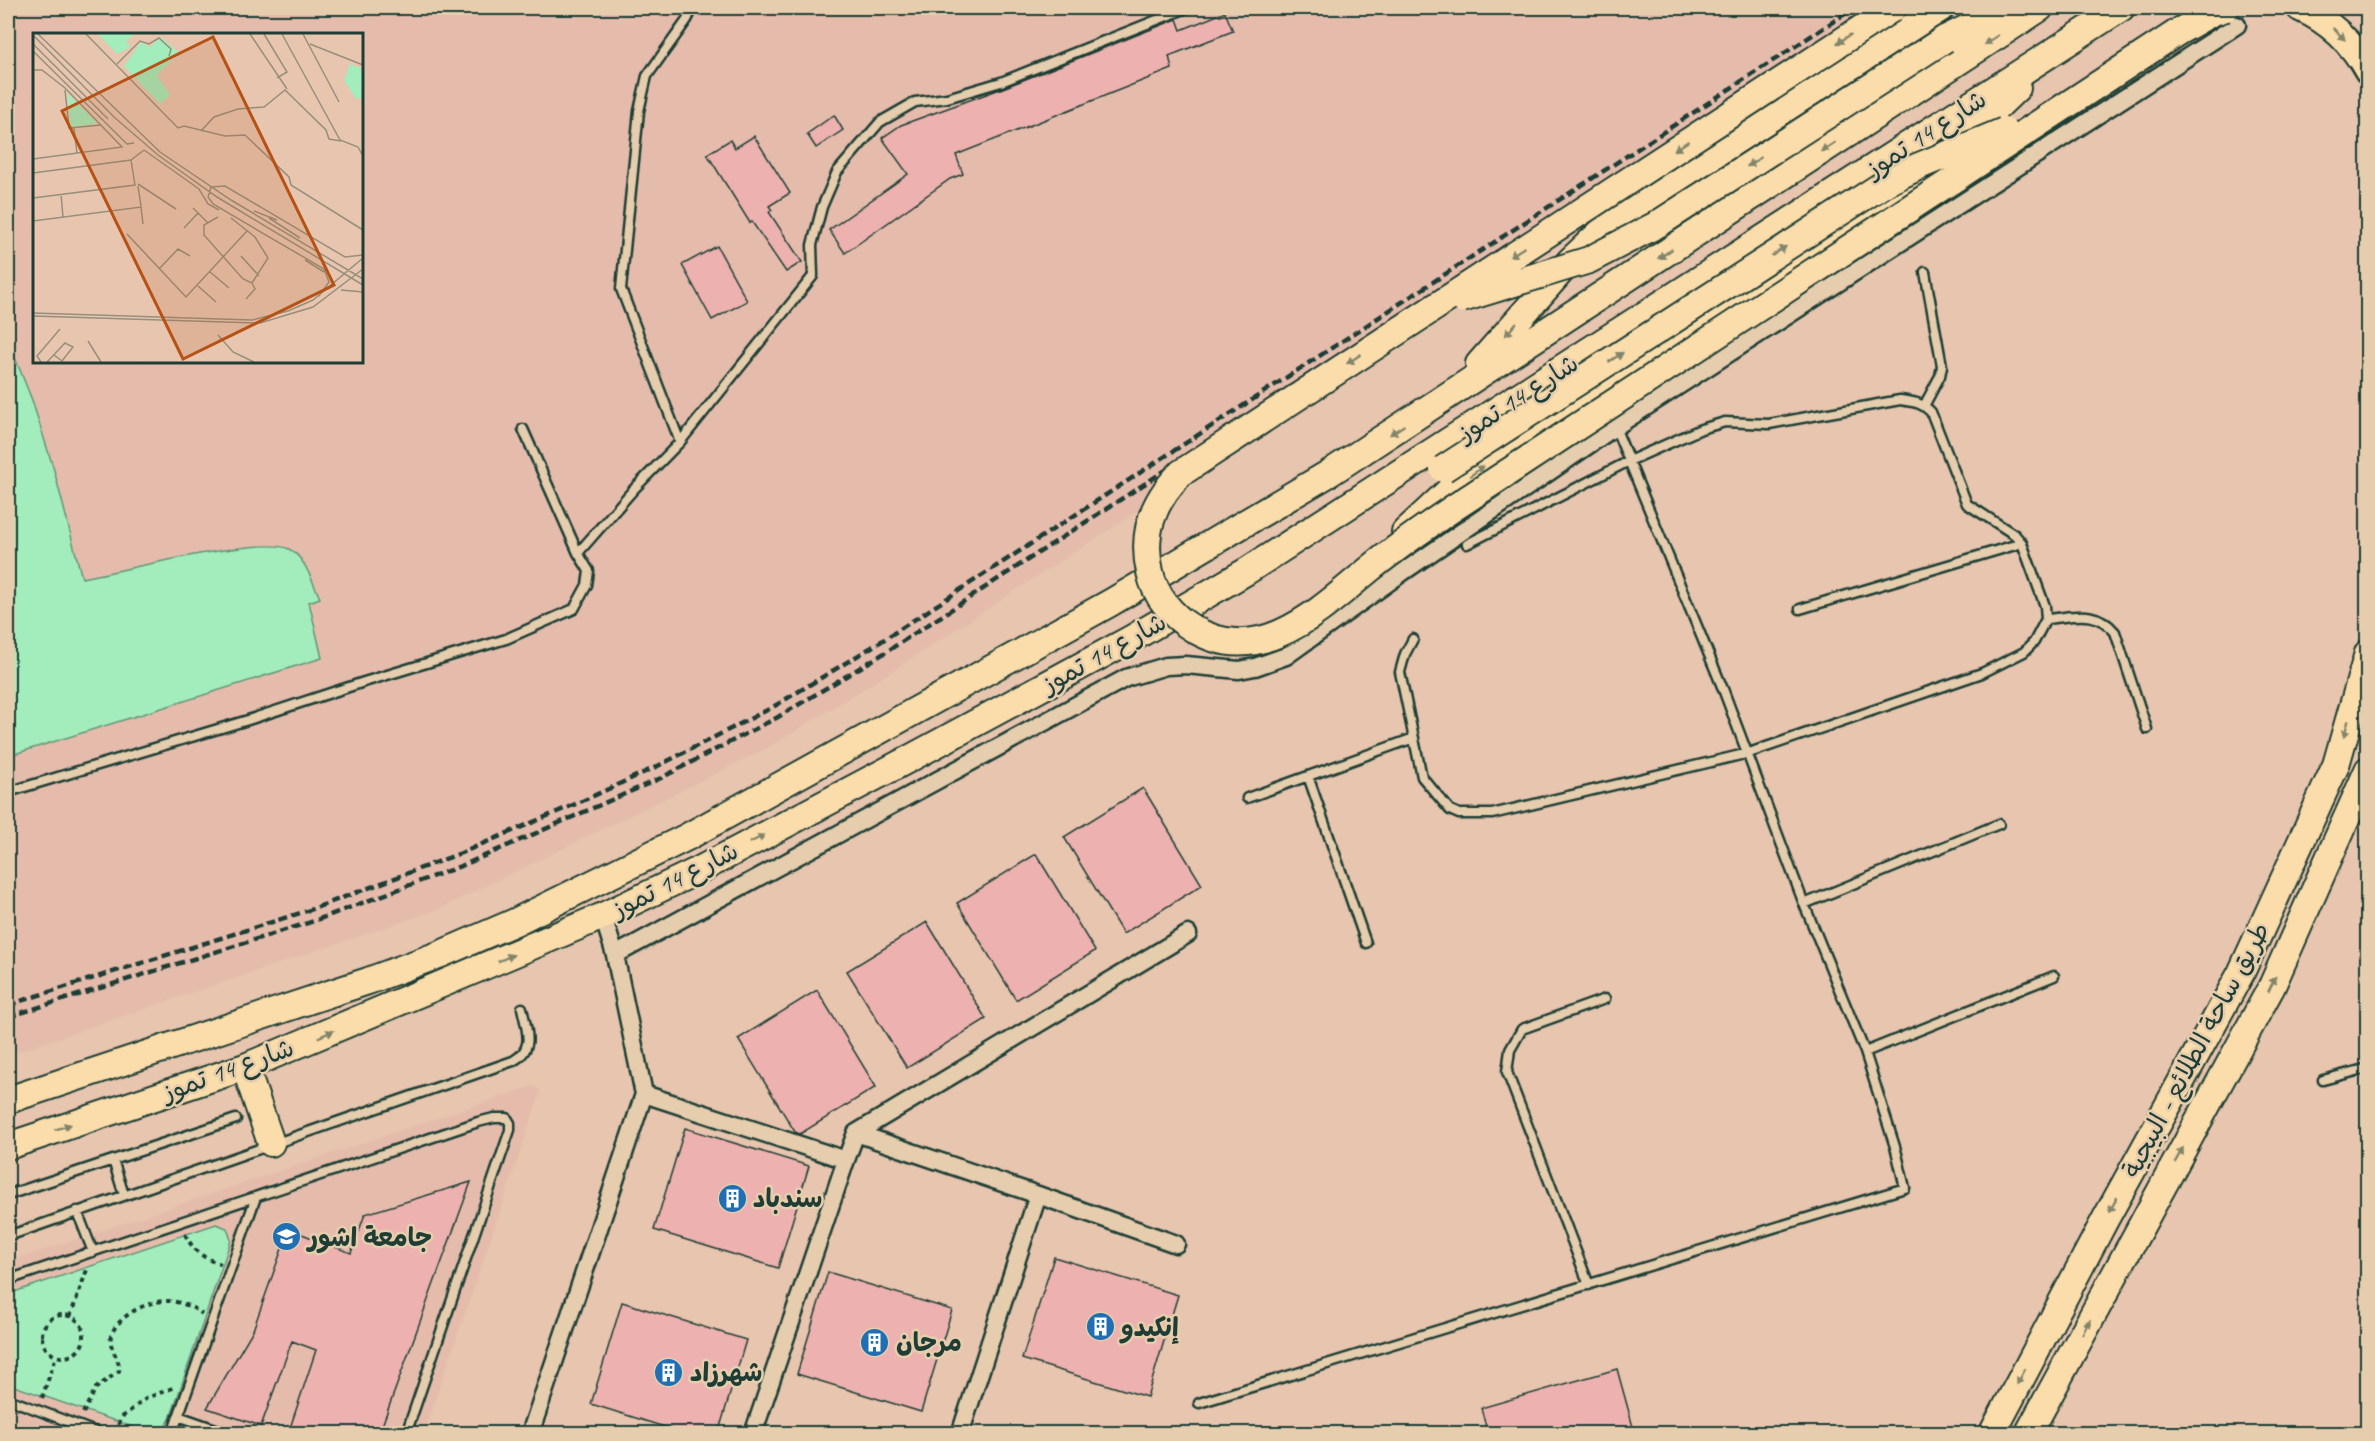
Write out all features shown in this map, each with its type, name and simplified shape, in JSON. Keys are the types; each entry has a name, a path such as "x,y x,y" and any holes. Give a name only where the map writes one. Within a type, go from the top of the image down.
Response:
{"main road":[{"path":"1893,8 1181,473 1167,487 1157,502 1146,539 1147,558 1154,585 1169,609 1182,622 1216,639 1254,642 1272,638 1289,630 1340,595 1392,552 1452,509 2196,20 2231,16"},
{"path":"1428,410 1469,374 1570,261 1602,231 1642,201 1941,8"},
{"path":"1397,330 1444,305 1589,260 1623,244 1658,224 1945,39 1998,13 2017,8"},
{"name":"شارع 14 تموز","path":"8,1100 368,981 441,954 567,897 687,837 1110,603 1318,480 2040,8"},
{"name":"شارع 14 تموز","path":"8,1146 244,1068 603,916 818,807 1131,639 1290,545 2121,8"},
{"path":"2300,8 2328,24 2343,37 2356,52 2367,71"},
{"path":"1340,595 1451,489 1866,217 1931,171 2065,44"},
{"path":"1290,545 1344,514 1443,469 1887,182 2048,111 2106,79"},
{"name":"طريق ساحة الطلائع - البيجية","path":"1992,1434 2106,1218 2241,973 2336,765 2367,653"},
{"name":"طريق ساحة الطلائع - البيجية","path":"2028,1434 2272,986 2367,770"},
{"path":"244,1068 271,1143"}],"street":[{"path":"615,955 1126,678 1166,666 1239,670 1256,667 1286,656 1403,572 1615,427 2231,16"},
{"path":"530,1434 644,1094 615,955 603,916"},
{"path":"753,1434 856,1133 1188,934"},
{"path":"644,1094 846,1160"},
{"path":"856,1133 1176,1245"},
{"path":"960,1434 1038,1195"}],"lane":[{"path":"680,442 621,289 639,111 647,76 693,8"},
{"path":"578,553 634,489 680,442 813,276 812,245 825,198 837,172 880,122 915,102 947,98 1002,82 1187,8"},
{"path":"1924,406 1940,376 1942,366 1925,272"},
{"path":"1413,639 1405,654 1400,672 1422,777 1450,810 1459,814 1471,815 1492,814 1749,753 1982,673 2024,651 2034,642 2046,619 2045,606 2022,543 2015,535 1967,504 1931,412 1924,406 1899,400 1769,424 1725,422 1701,429 1629,461 1467,544"},
{"path":"1199,1403 1905,1188 1896,1150 1865,1052 1804,904 1749,753 1615,427"},
{"path":"8,792 506,639 574,609 587,585 590,571 578,553 523,429"},
{"path":"1800,609 2022,543"},
{"path":"2046,619 2092,615 2106,622 2115,632 2147,729"},
{"path":"1247,798 1414,738"},
{"path":"1308,776 1366,943"},
{"path":"1804,904 1999,824"},
{"path":"1865,1052 2054,976"},
{"path":"1588,1285 1507,1072 1510,1050 1522,1029 1605,999"},
{"path":"8,1236 271,1143 504,1065 521,1057 527,1049 529,1040 522,1008"},
{"path":"2323,1080 2367,1068"},
{"path":"8,1280 494,1118 507,1118 510,1123 506,1142 406,1434"},
{"path":"8,1195 236,1119"},
{"path":"113,1160 124,1195"},
{"path":"172,1434 256,1197"},
{"path":"77,1211 93,1251"},
{"path":"8,1399 101,1434"},
{"path":"178,1416 230,1434"}],"path":[{"path":"179,1223 189,1244 197,1253 231,1268"},
{"path":"70,1317 93,1251"},
{"path":"78,1425 96,1388 119,1371 120,1365 111,1345 111,1336 125,1317 148,1305 165,1300 200,1311 212,1322"},
{"path":"61,1315 70,1317 80,1323 83,1330 82,1344 73,1354 56,1356 44,1345 42,1339 44,1326 54,1317 61,1315"},
{"path":"38,1410 56,1356"},
{"path":"114,1434 123,1416 147,1398 163,1390 190,1383"}],"shaded area":[{"path":"8,8 1912,8 878,680 766,749 437,910 8,1055 8,756 322,657 309,602 320,598 287,547 268,546 208,552 82,579 32,400 8,340"},
{"name":"جامعة اشور","path":"533,1086 541,1091 424,1433 8,1433 8,1262"}],"green space":[{"path":"8,340 32,400 54,470 82,578 222,550 274,546 289,549 304,564 320,598 309,602 322,658 8,756"},
{"path":"216,1224 227,1228 231,1240 170,1419 162,1429 150,1433 8,1384 8,1294"}],"building":[{"path":"1225,12 1233,31 1169,56 1172,69 956,155 963,174 950,179 845,253 829,230 908,174 882,138 901,125 1003,88 1177,19 1181,30"},
{"path":"834,115 843,130 816,148 807,134"},
{"path":"754,136 790,193 769,206 772,210 769,212 802,262 786,272 752,222 750,223 707,154 730,140 735,148"},
{"path":"717,246 747,301 712,320 682,265"},
{"path":"1143,788 1202,885 1123,934 1064,837"},
{"path":"1036,854 1095,951 1016,1000 957,903"},
{"path":"927,922 986,1019 907,1068 847,971"},
{"path":"817,990 876,1087 800,1134 795,1132 738,1039"},
{"name":"سندباد","path":"685,1128 809,1166 778,1268 654,1230"},
{"path":"471,1182 379,1434 288,1434 316,1350 292,1341 261,1426 207,1408 253,1330 289,1229 351,1253 365,1214"},
{"name":"إنكيدو","path":"1054,1257 1178,1295 1147,1397 1022,1359"},
{"name":"مرجان","path":"828,1272 952,1310 921,1412 797,1374"},
{"name":"شهرزاد","path":"622,1302 746,1340 718,1434 687,1434 591,1404"},
{"path":"1617,1369 1635,1434 1488,1434 1481,1408"}],"railway":[{"path":"8,1005 310,910 461,853 656,767 773,707 880,642 1854,8"},
{"path":"8,1017 314,921 466,864 661,778 778,717 886,652 1876,8"}],"place":[{"name":"سندباد","path":"732,1198"},
{"name":"جامعة اشور","path":"287,1237"},
{"name":"إنكيدو","path":"1100,1327"},
{"name":"مرجان","path":"875,1342"},
{"name":"شهرزاد","path":"669,1372"}]}
